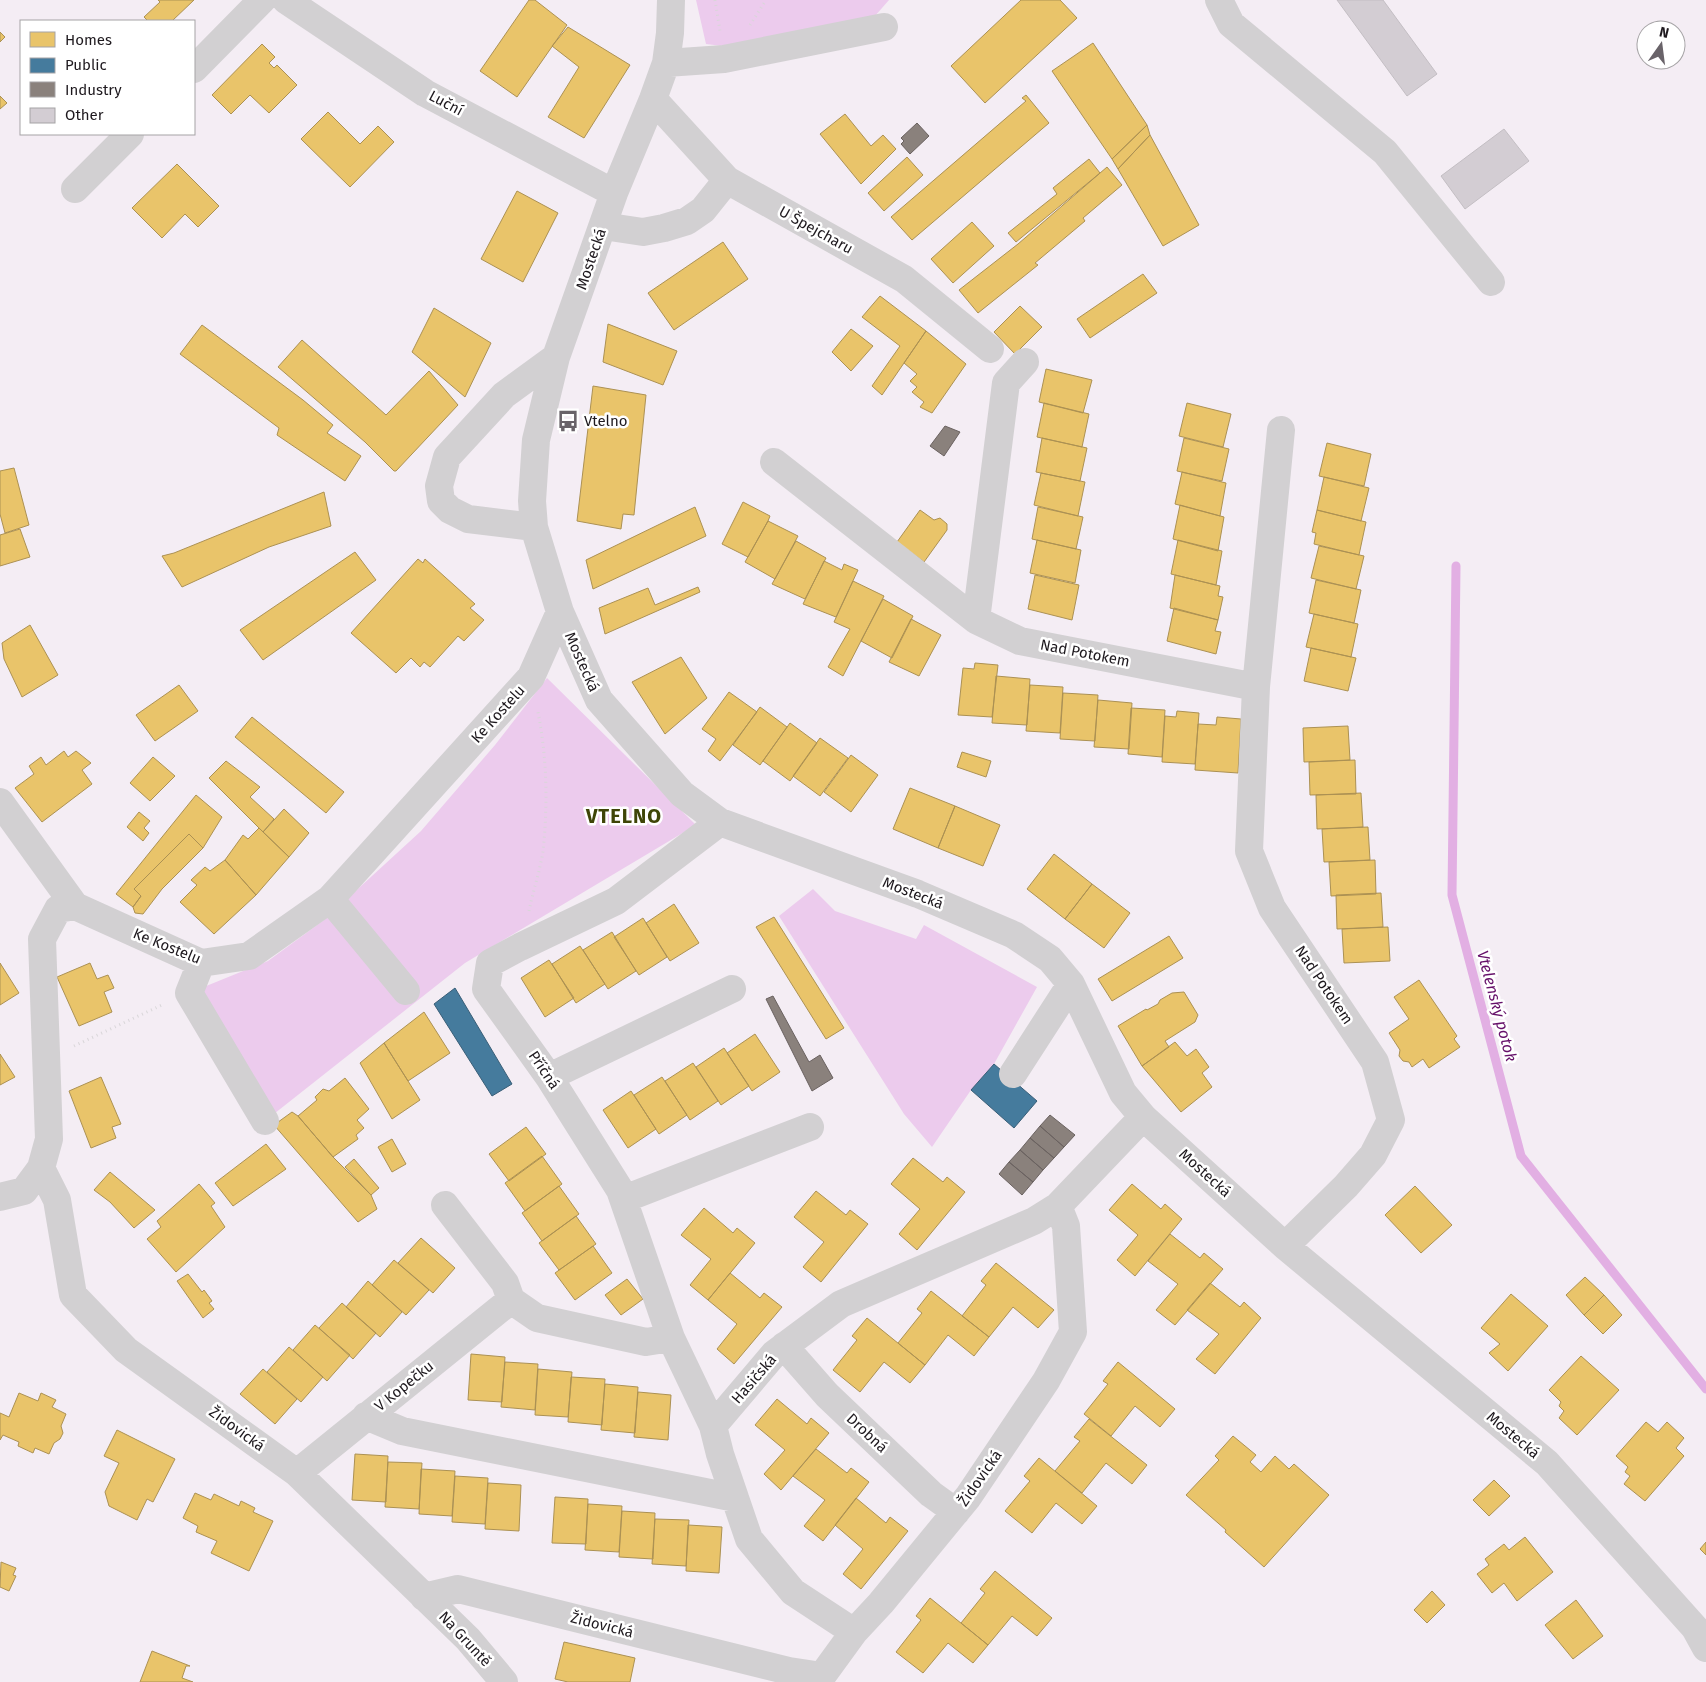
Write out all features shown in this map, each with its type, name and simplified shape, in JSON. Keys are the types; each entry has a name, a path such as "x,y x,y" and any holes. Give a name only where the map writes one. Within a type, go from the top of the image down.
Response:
{"street":[{"path":"195,68 262,0"},
{"name":"Luční","path":"286,0 425,92 614,193"},
{"name":"Mostecká","path":"671,0 670,32 666,63 614,193 556,357 536,440 532,502 534,527 560,612 599,700 682,794 720,822 918,894 1014,935 1050,959 1070,984 1123,1093 1143,1117 1285,1246 1547,1462 1695,1628 1706,1648"},
{"path":"1219,0 1231,24 1385,152 1491,282"},
{"path":"666,63 724,58 884,27"},
{"name":"U Špejcharu","path":"653,99 727,180 904,279 990,349"},
{"path":"76,189 129,135"},
{"path":"603,226 643,232 664,228 687,220 703,210 727,180"},
{"path":"534,527 468,519 450,510 440,501 439,486 447,457 504,395 556,357"},
{"path":"976,620 1006,383 1025,362"},
{"name":"Nad Potokem","path":"1282,430 1256,687 1249,851 1272,908 1375,1062 1391,1120 1373,1155 1346,1186 1285,1246"},
{"name":"Nad Potokem","path":"774,462 976,620 1020,641 1256,687"},
{"name":"Ke Kostelu","path":"74,906 201,963 249,956 330,899 531,677 560,612"},
{"path":"0,802 74,906 58,908 42,939 49,1139 41,1168 24,1191 0,1197"},
{"name":"Příčná","path":"714,1426 671,1338 620,1190 549,1077 486,989 490,963 616,901 720,822"},
{"path":"330,899 406,991"},
{"path":"201,963 189,993 265,1121"},
{"path":"1013,1074 1070,984"},
{"path":"549,1077 732,989"},
{"name":"Hasičská","path":"714,1426 774,1354 842,1304 1034,1221 1058,1206 1143,1117"},
{"path":"624,1199 810,1127"},
{"name":"Židovická","path":"41,1168 57,1200 72,1295 126,1350 297,1473 424,1597 458,1589 789,1671 822,1676 854,1632 881,1603 968,1497 1046,1381 1073,1332 1066,1226 1058,1206"},
{"path":"445,1205 505,1283 511,1300 537,1318 646,1342 671,1338"},
{"name":"V Kopečku","path":"297,1473 511,1300"},
{"name":"Drobná","path":"784,1346 827,1395 931,1494 956,1512"},
{"path":"366,1416 402,1431 735,1498"},
{"path":"714,1426 720,1454 749,1539 792,1592 854,1632"},
{"name":"Na Gruntě","path":"424,1597 468,1639 504,1682"}],"path":[{"path":"520,947 543,852 546,792 544,741 531,677"},
{"path":"46,1058 189,993"}],"shaded area":[{"path":"696,0 889,0 875,16 739,48 706,44"},
{"path":"547,678 696,825 465,963 265,1121 189,993 268,961 324,920 421,831 495,745"},
{"path":"813,889 835,911 916,939 924,925 1037,987 994,1064 971,1090 932,1147 904,1114 779,916"}],"building: Homes":[{"path":"158,0 194,0 173,20 147,20 144,17 160,2"},
{"path":"529,0 535,0 567,25 517,97 480,71"},
{"path":"1021,0 1060,0 1077,18 985,103 951,66"},
{"path":"568,27 630,65 584,138 548,117 579,67 552,46"},
{"path":"0,32 5,37 0,42"},
{"path":"1093,43 1147,125 1112,159 1052,71"},
{"path":"262,44 275,57 269,63 274,68 277,65 297,85 269,113 250,95 231,114 212,95"},
{"path":"1026,95 1049,123 912,240 891,217 1026,101 1022,98"},
{"path":"0,96 7,103 0,109"},
{"path":"328,112 360,144 378,126 394,142 350,187 301,139"},
{"path":"845,114 871,146 883,135 896,149 861,184 820,134"},
{"path":"1147,125 1150,135 1118,169 1112,159"},
{"path":"1150,135 1199,225 1163,246 1118,169"},
{"path":"907,157 923,175 884,211 868,193"},
{"path":"1089,159 1100,173 1016,242 1008,233 1057,194 1053,188"},
{"path":"177,164 219,206 198,227 185,214 162,238 132,208"},
{"path":"1107,167 1122,185 1083,218 1085,221 1035,263 1038,265 978,313 959,290 1018,244"},
{"path":"517,191 558,213 523,282 481,259"},
{"path":"972,222 994,246 953,283 931,259"},
{"path":"723,242 748,279 674,330 648,293"},
{"path":"1143,274 1157,293 1090,338 1077,319"},
{"path":"880,296 926,331 882,395 872,386 900,346 862,317"},
{"path":"1020,306 1042,327 1015,354 994,332"},
{"path":"434,308 491,343 465,397 412,352"},
{"path":"608,324 677,351 663,385 603,362"},
{"path":"202,325 303,400 333,425 327,433 361,456 345,481 277,435 279,428 180,354"},
{"path":"851,329 873,346 851,371 832,352"},
{"path":"926,331 966,364 932,413 920,407 924,402 912,392 917,387 910,381 917,374 904,363"},
{"path":"302,340 386,415 429,371 458,405 394,471 365,442 278,367"},
{"path":"1046,369 1092,380 1083,413 1039,402"},
{"path":"593,386 646,395 634,515 623,514 621,529 577,521"},
{"path":"1044,403 1089,414 1082,447 1037,437"},
{"path":"1187,403 1231,414 1223,447 1179,436"},
{"path":"1042,438 1087,448 1080,481 1036,472"},
{"path":"1184,438 1229,449 1222,481 1177,471"},
{"path":"1327,443 1371,454 1364,486 1319,476"},
{"path":"14,468 29,525 5,533 0,514 0,471"},
{"path":"1182,472 1226,483 1220,516 1175,504"},
{"path":"1041,473 1085,482 1078,516 1034,505"},
{"path":"1324,477 1369,488 1361,521 1317,510"},
{"path":"324,492 331,526 269,547 182,587 162,556 174,553"},
{"path":"743,502 770,516 748,557 722,544"},
{"path":"1180,505 1224,517 1218,551 1173,539"},
{"path":"695,507 706,536 593,589 586,560"},
{"path":"1038,507 1083,517 1076,549 1032,539"},
{"path":"920,510 934,520 940,518 947,524 947,530 924,562 897,542"},
{"path":"1317,510 1366,522 1359,555 1314,544 1316,533 1312,532"},
{"path":"768,521 798,536 775,579 745,562"},
{"path":"20,529 30,557 0,566 0,535"},
{"path":"1037,540 1081,550 1075,583 1030,573"},
{"path":"1178,540 1222,551 1216,585 1171,574"},
{"path":"796,541 826,558 805,599 772,584"},
{"path":"1319,546 1364,556 1356,589 1311,578"},
{"path":"355,552 376,580 263,660 240,630"},
{"path":"418,559 423,563 425,559 475,604 470,608 484,620 464,641 458,636 430,667 424,662 420,667 411,658 396,673 351,633"},
{"path":"824,561 842,570 844,564 858,570 836,617 803,604"},
{"path":"1035,575 1079,585 1072,620 1028,609"},
{"path":"1175,575 1220,586 1218,596 1223,597 1218,620 1170,608"},
{"path":"1316,580 1361,590 1354,623 1309,613"},
{"path":"853,581 884,596 843,676 828,667 850,629 834,622"},
{"path":"698,587 700,592 605,634 599,608 648,588 655,605"},
{"path":"883,599 913,616 892,658 861,641"},
{"path":"1174,608 1218,620 1215,631 1221,632 1216,654 1167,641"},
{"path":"1314,614 1358,624 1351,657 1306,647"},
{"path":"911,619 941,635 919,676 889,662"},
{"path":"30,625 58,675 22,697 4,659 2,643"},
{"path":"1311,648 1356,658 1348,691 1304,681"},
{"path":"681,657 707,698 665,734 632,682"},
{"path":"975,663 998,665 992,717 958,715 963,668 974,669"},
{"path":"996,676 1030,679 1027,725 992,723"},
{"path":"179,685 198,711 155,741 136,715"},
{"path":"1030,685 1063,687 1060,733 1026,731"},
{"path":"729,692 757,712 720,761 708,751 716,739 702,729"},
{"path":"1063,693 1098,695 1095,741 1060,739"},
{"path":"1098,700 1132,703 1129,749 1094,747"},
{"path":"760,707 787,727 760,765 733,745"},
{"path":"1131,708 1165,710 1162,757 1128,754"},
{"path":"1177,711 1199,713 1195,764 1162,762 1165,716 1176,717"},
{"path":"252,717 344,792 326,813 235,737"},
{"path":"1217,717 1241,719 1238,773 1195,770 1198,724 1216,725"},
{"path":"790,723 817,743 790,781 763,761"},
{"path":"1348,726 1350,760 1304,762 1303,728"},
{"path":"820,738 848,758 820,796 793,776"},
{"path":"64,751 68,757 76,751 91,763 82,770 92,784 42,822 15,788 34,774 29,766 41,757 46,765"},
{"path":"962,752 991,761 986,777 957,767"},
{"path":"851,755 878,775 851,812 824,792"},
{"path":"153,757 175,776 150,801 130,783"},
{"path":"1355,760 1356,794 1310,795 1309,762"},
{"path":"226,761 260,787 250,797 274,819 263,832 209,778"},
{"path":"910,788 955,806 938,848 893,829"},
{"path":"1361,793 1363,827 1317,829 1316,795"},
{"path":"196,795 222,817 203,848 189,834 134,889 141,896 133,907 116,894"},
{"path":"955,806 1000,825 983,866 938,848"},
{"path":"284,809 309,833 289,857 263,832"},
{"path":"139,812 150,821 144,828 149,833 143,841 127,827"},
{"path":"1368,827 1370,860 1324,862 1322,829"},
{"path":"259,828 289,857 256,895 225,860 243,835 248,839"},
{"path":"189,834 203,848 162,889 143,914 135,913 133,907 141,896 134,889"},
{"path":"1054,854 1092,884 1065,919 1027,889"},
{"path":"225,860 256,895 214,934 180,902 197,885 191,880 205,867 210,871"},
{"path":"1375,860 1376,894 1331,896 1329,862"},
{"path":"1092,884 1130,913 1104,948 1065,919"},
{"path":"1381,893 1383,927 1337,929 1336,895"},
{"path":"674,904 699,943 670,961 646,923"},
{"path":"774,917 844,1028 826,1039 756,927"},
{"path":"643,918 667,957 639,975 614,937"},
{"path":"1388,927 1390,961 1344,963 1342,929"},
{"path":"612,932 636,971 608,989 583,950"},
{"path":"1169,936 1183,958 1112,1001 1098,979"},
{"path":"580,946 605,984 576,1003 552,964"},
{"path":"549,960 574,998 545,1017 521,978"},
{"path":"0,963 19,993 0,1005"},
{"path":"90,963 97,979 108,975 114,988 104,992 112,1012 79,1026 57,977"},
{"path":"1419,980 1457,1036 1454,1039 1460,1047 1429,1068 1423,1059 1412,1067 1409,1062 1403,1061 1399,1056 1400,1050 1389,1033 1409,1019 1394,997"},
{"path":"1184,992 1198,1015 1195,1022 1165,1041 1169,1047 1142,1066 1118,1026 1158,1004 1160,1000 1172,993"},
{"path":"424,1012 450,1053 408,1081 384,1043"},
{"path":"755,1034 780,1072 752,1091 727,1053"},
{"path":"1175,1042 1187,1056 1196,1049 1209,1067 1202,1073 1212,1087 1181,1112 1142,1066"},
{"path":"384,1043 420,1100 392,1119 360,1063"},
{"path":"724,1048 749,1086 721,1105 696,1067"},
{"path":"0,1054 15,1077 0,1085"},
{"path":"693,1063 718,1101 690,1120 665,1081"},
{"path":"101,1077 121,1124 112,1127 116,1138 91,1148 69,1091"},
{"path":"662,1077 687,1115 659,1134 634,1095"},
{"path":"345,1078 369,1109 357,1120 364,1128 356,1135 358,1139 333,1157 298,1116 317,1100 315,1097 323,1089 329,1091"},
{"path":"631,1091 656,1129 628,1148 603,1110"},
{"path":"292,1112 298,1116 333,1157 371,1195 377,1209 358,1222 274,1125"},
{"path":"526,1127 546,1154 509,1181 489,1154"},
{"path":"392,1139 406,1164 392,1172 378,1147"},
{"path":"266,1144 286,1169 233,1206 215,1183"},
{"path":"542,1156 562,1184 525,1211 505,1183"},
{"path":"913,1158 943,1182 947,1177 965,1192 917,1250 899,1234 920,1209 891,1184"},
{"path":"354,1159 379,1188 371,1195 345,1167"},
{"path":"110,1172 155,1210 134,1228 110,1202 94,1190"},
{"path":"199,1184 215,1203 211,1206 225,1227 176,1272 147,1239 161,1227 157,1221"},
{"path":"1132,1184 1161,1209 1165,1204 1182,1219 1135,1276 1117,1260 1138,1235 1109,1210"},
{"path":"559,1186 579,1214 542,1241 522,1213"},
{"path":"1415,1186 1452,1225 1421,1253 1385,1215"},
{"path":"816,1191 846,1215 850,1210 868,1224 821,1282 803,1267 824,1242 794,1217"},
{"path":"704,1208 733,1233 737,1228 755,1243 708,1300 690,1285 711,1259 681,1235"},
{"path":"576,1216 596,1244 559,1270 539,1243"},
{"path":"1170,1234 1200,1258 1204,1253 1223,1269 1175,1325 1156,1310 1178,1284 1148,1261"},
{"path":"421,1238 455,1268 433,1293 398,1263"},
{"path":"593,1246 612,1273 575,1300 555,1273"},
{"path":"394,1260 429,1290 406,1315 372,1285"},
{"path":"996,1263 1054,1310 1038,1328 1013,1307 989,1337 962,1316 986,1285 981,1281"},
{"path":"730,1273 760,1298 764,1293 782,1307 734,1364 717,1349 737,1324 708,1300"},
{"path":"188,1274 212,1301 209,1303 214,1309 203,1318 177,1281"},
{"path":"1585,1277 1604,1295 1584,1315 1566,1295"},
{"path":"627,1279 643,1299 621,1315 605,1295"},
{"path":"368,1281 402,1312 380,1337 346,1307"},
{"path":"1210,1283 1240,1307 1244,1302 1261,1318 1215,1374 1196,1359 1219,1334 1187,1310"},
{"path":"931,1291 989,1337 974,1356 948,1335 925,1365 898,1343 922,1313 917,1309"},
{"path":"1511,1294 1548,1326 1508,1371 1489,1353 1500,1344 1481,1328"},
{"path":"1604,1295 1622,1315 1603,1334 1584,1315"},
{"path":"342,1303 376,1333 353,1359 319,1328"},
{"path":"867,1318 925,1365 910,1383 884,1362 860,1392 833,1370 857,1340 852,1336"},
{"path":"315,1325 350,1355 327,1381 293,1350"},
{"path":"289,1347 323,1377 301,1402 267,1372"},
{"path":"471,1354 505,1357 502,1402 468,1400"},
{"path":"1581,1356 1619,1390 1577,1435 1559,1418 1564,1411 1559,1406 1561,1402 1549,1390"},
{"path":"505,1362 538,1364 535,1410 501,1407"},
{"path":"1118,1362 1175,1409 1160,1427 1135,1406 1111,1436 1084,1414 1108,1384 1103,1381"},
{"path":"263,1369 297,1399 275,1424 240,1394"},
{"path":"538,1369 572,1372 568,1417 535,1415"},
{"path":"571,1377 605,1379 602,1425 568,1422"},
{"path":"605,1384 638,1387 635,1433 601,1430"},
{"path":"638,1392 671,1395 668,1440 634,1437"},
{"path":"19,1393 38,1401 41,1393 56,1400 52,1407 66,1414 61,1426 63,1433 60,1439 54,1443 49,1454 35,1448 33,1453 18,1446 19,1442 3,1435 0,1440 0,1413 9,1417"},
{"path":"777,1399 807,1424 811,1418 829,1433 781,1490 764,1474 785,1450 755,1425"},
{"path":"1089,1419 1147,1465 1132,1484 1106,1463 1082,1493 1055,1471 1080,1441 1074,1437"},
{"path":"1646,1422 1658,1432 1667,1422 1684,1438 1676,1448 1684,1456 1645,1501 1624,1484 1630,1476 1625,1472 1628,1467 1616,1456"},
{"path":"117,1430 175,1459 153,1502 147,1499 137,1520 109,1506 105,1492 119,1463 104,1456"},
{"path":"1233,1436 1256,1455 1250,1462 1261,1472 1275,1456 1289,1469 1294,1464 1329,1495 1264,1567 1186,1495 1219,1460 1215,1456"},
{"path":"816,1449 847,1473 851,1468 869,1482 823,1541 804,1526 825,1500 793,1476"},
{"path":"355,1454 388,1456 386,1502 352,1500"},
{"path":"1039,1458 1097,1506 1082,1524 1056,1503 1032,1533 1005,1511 1030,1481 1024,1476"},
{"path":"388,1462 422,1463 419,1509 385,1507"},
{"path":"421,1469 455,1471 452,1516 419,1514"},
{"path":"455,1476 488,1478 485,1524 452,1522"},
{"path":"1494,1480 1510,1496 1489,1516 1473,1500"},
{"path":"488,1483 521,1485 519,1531 485,1529"},
{"path":"195,1493 211,1500 214,1494 239,1506 241,1501 255,1508 253,1512 273,1521 249,1571 211,1553 217,1541 196,1532 198,1526 183,1518"},
{"path":"555,1497 588,1499 586,1544 552,1543"},
{"path":"856,1498 886,1523 890,1517 908,1531 861,1589 843,1574 863,1549 835,1525"},
{"path":"588,1504 622,1506 619,1552 585,1550"},
{"path":"622,1511 655,1513 653,1559 619,1557"},
{"path":"655,1519 689,1520 686,1566 652,1564"},
{"path":"688,1525 722,1527 719,1573 686,1571"},
{"path":"1525,1537 1553,1572 1517,1601 1504,1583 1492,1593 1477,1574 1489,1565 1485,1559 1504,1544 1509,1550"},
{"path":"1706,1542 1706,1555 1700,1549"},
{"path":"1,1562 16,1568 13,1575 16,1576 9,1591 0,1587"},
{"path":"995,1571 1052,1618 1037,1636 1012,1616 988,1645 961,1623 985,1593 980,1589"},
{"path":"1432,1591 1445,1605 1427,1623 1414,1610"},
{"path":"930,1598 988,1645 973,1663 948,1643 923,1673 896,1652 921,1620 916,1616"},
{"path":"1576,1600 1603,1636 1573,1659 1545,1625"},
{"path":"564,1642 635,1658 630,1682 568,1682 555,1679"},
{"path":"152,1651 190,1666 186,1666 182,1678 193,1682 140,1682"}],"building: Public":[{"path":"455,988 512,1084 492,1096 434,1004"},
{"path":"994,1064 1037,1101 1014,1128 971,1090"}],"building: Industry":[{"path":"917,123 929,136 910,154 901,144 904,141 901,138"},
{"path":"945,426 960,432 944,456 930,446"},
{"path":"773,996 809,1062 820,1055 833,1078 812,1091 766,999"},
{"path":"1050,1115 1075,1135 1064,1147 1040,1126"},
{"path":"1040,1126 1064,1147 1054,1158 1030,1138"},
{"path":"1030,1138 1054,1158 1043,1170 1020,1150"},
{"path":"1020,1150 1043,1170 1033,1182 1009,1162"},
{"path":"1009,1162 1033,1182 1022,1195 999,1174"}],"building: Other":[{"path":"1337,0 1383,0 1437,74 1407,96"},
{"path":"1504,129 1529,161 1465,209 1441,176"}],"waterway":[{"name":"Vtelenský potok","path":"1456,566 1452,895 1521,1156 1706,1389"}],"place":[{"name":"Vtelno","path":"568,421"}],"district":[{"name":"VTELNO","path":"624,816"}]}
